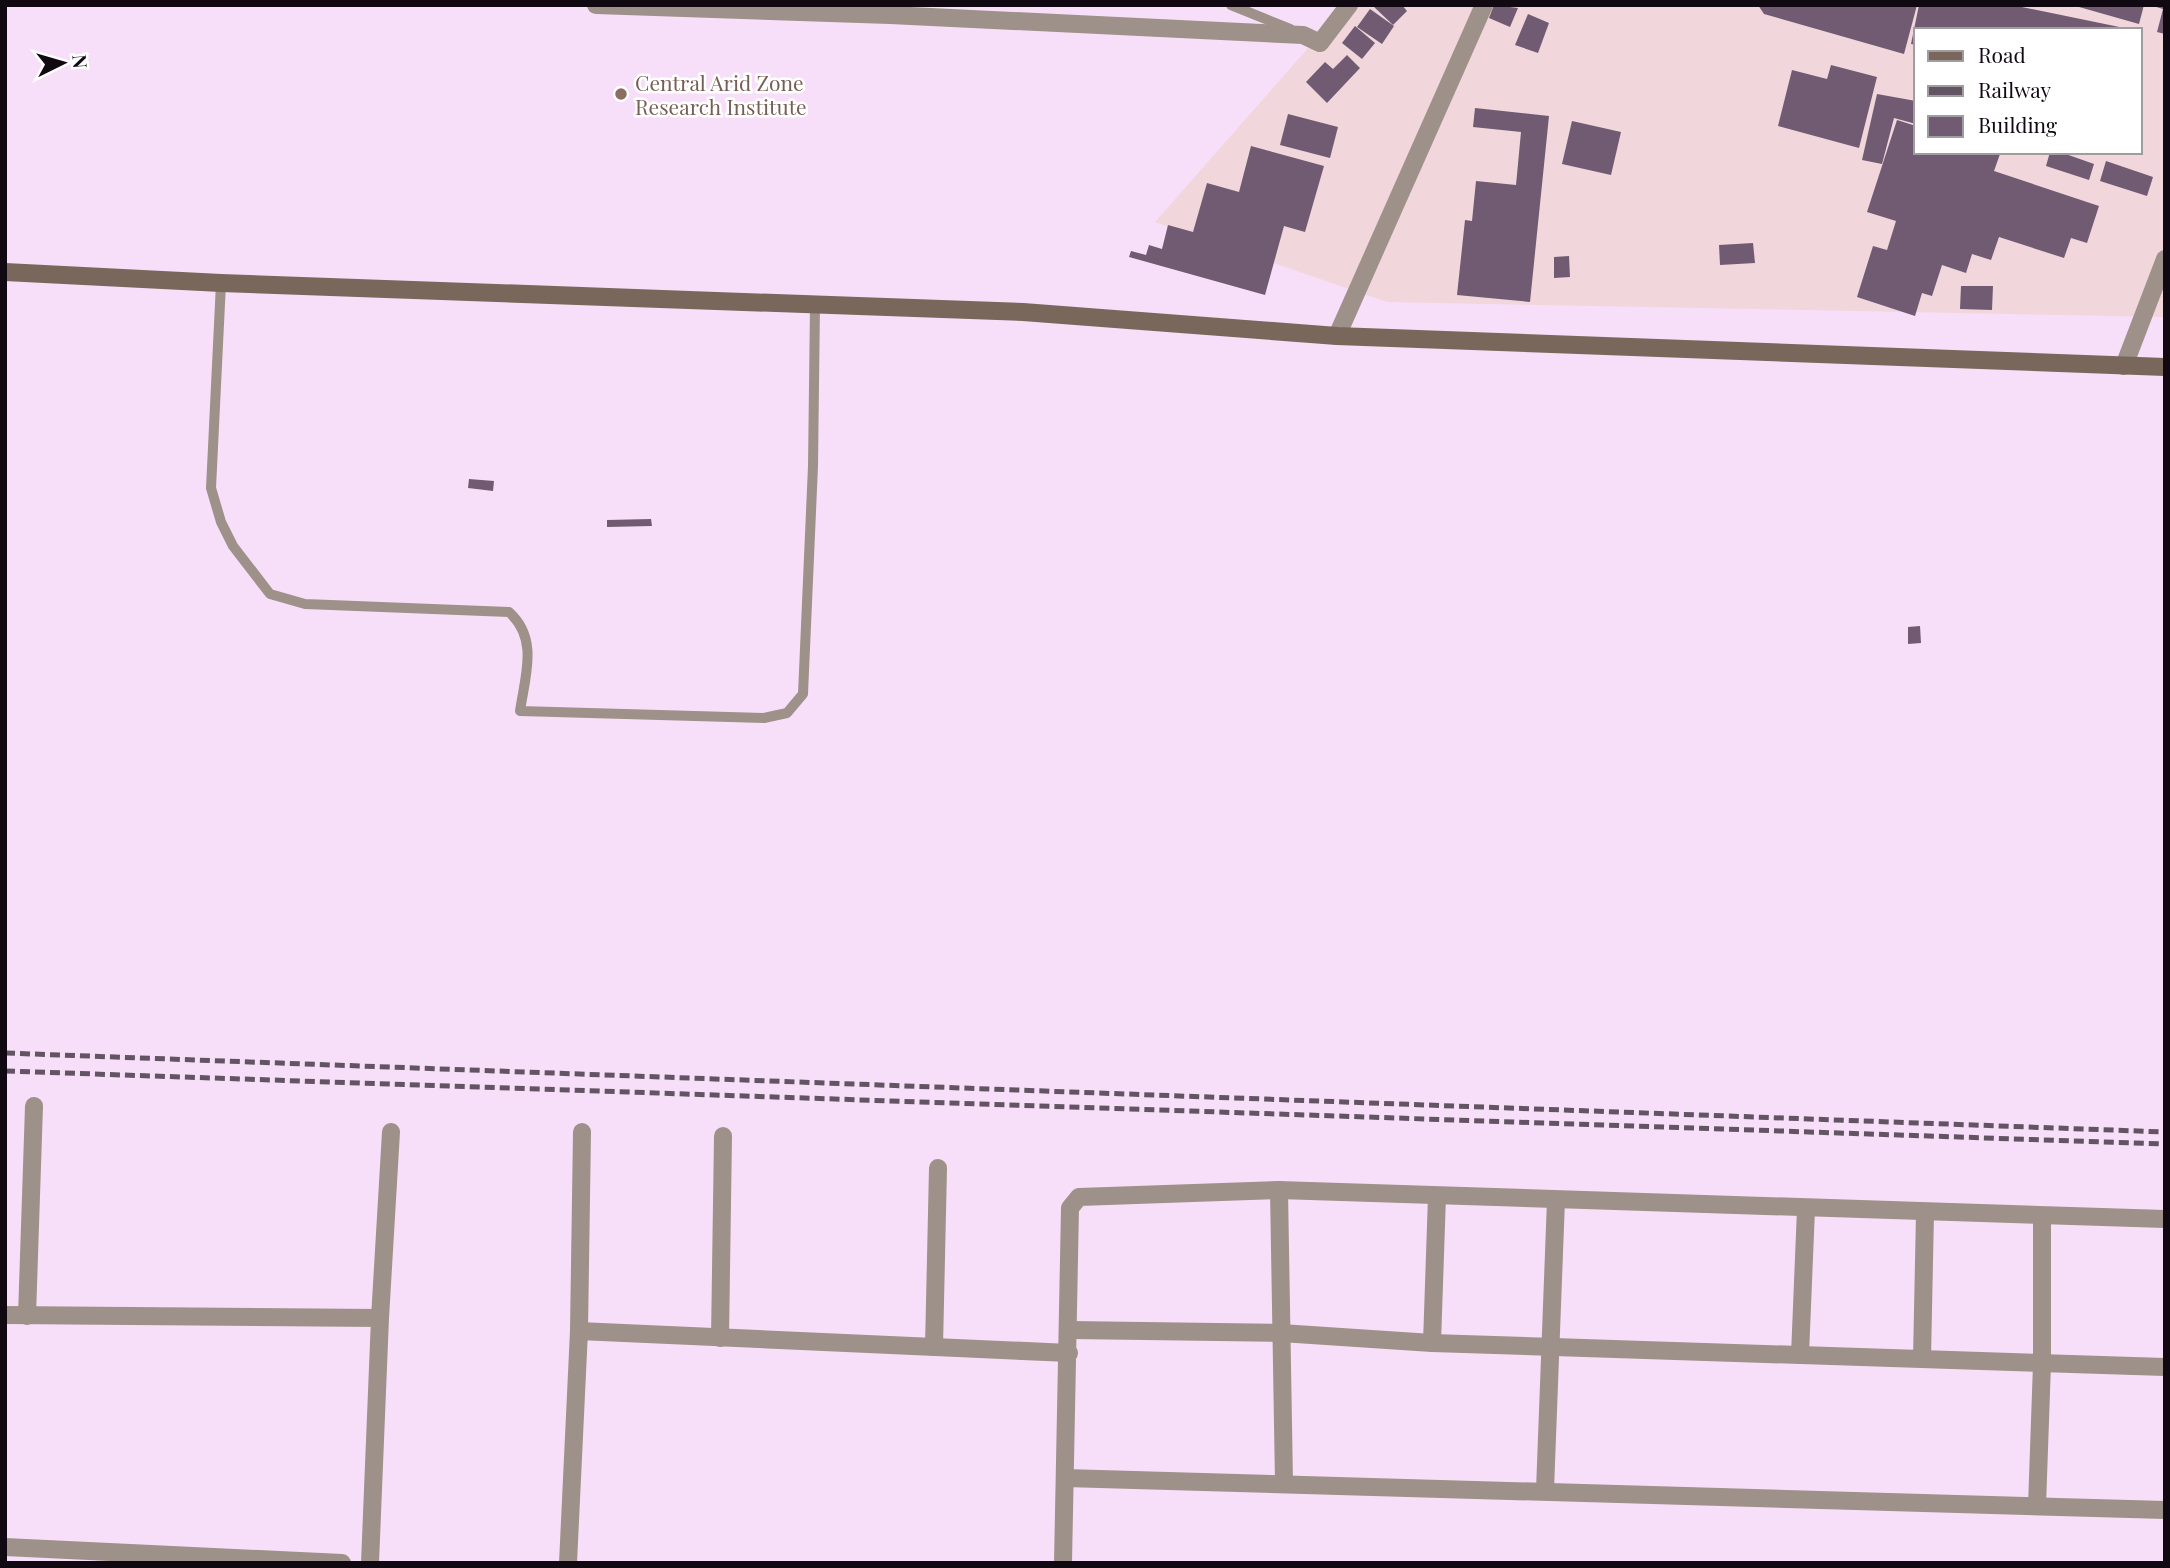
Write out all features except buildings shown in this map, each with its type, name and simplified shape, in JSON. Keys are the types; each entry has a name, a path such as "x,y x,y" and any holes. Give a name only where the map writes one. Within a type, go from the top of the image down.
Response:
{"street":[{"path":"596,5 890,15 1303,35 1320,43 1349,5"},
{"path":"1337,336 1484,5"},
{"path":"2124,366 2165,259"},
{"path":"5,272 221,283 1023,312 1337,336 2165,367"},
{"path":"27,1316 34,1105"},
{"path":"370,1563 391,1132"},
{"path":"568,1563 579,1331 582,1132"},
{"path":"720,1338 723,1136"},
{"path":"934,1348 938,1168"},
{"path":"1279,1190 1284,1482"},
{"path":"1063,1563 1070,1330 1070,1208 1079,1197 1279,1190 2165,1219"},
{"path":"1432,1343 1437,1196"},
{"path":"1545,1490 1556,1200"},
{"path":"1800,1355 1807,1209"},
{"path":"1922,1359 1925,1213"},
{"path":"2037,1506 2042,1364 2042,1216"},
{"path":"5,1315 380,1318"},
{"path":"1070,1330 1281,1333 1432,1343 2165,1367"},
{"path":"579,1331 1069,1353"},
{"path":"1065,1478 1284,1482 2165,1510"},
{"path":"5,1547 342,1563"}],"lane":[{"path":"1231,5 1303,35"},
{"path":"221,283 211,488 221,522 247,566 270,594 305,604 509,612 522,624 529,654 520,712 764,718 787,713 803,694 813,466 815,305"}],"shaded area":[{"path":"1346,5 2165,5 2165,317 1387,302 1155,222"}],"railway":[{"path":"5,1053 2165,1132"},
{"path":"5,1071 2165,1144"}],"place":[{"name":"Central Arid Zone Research Institute","path":"621,94"}]}
